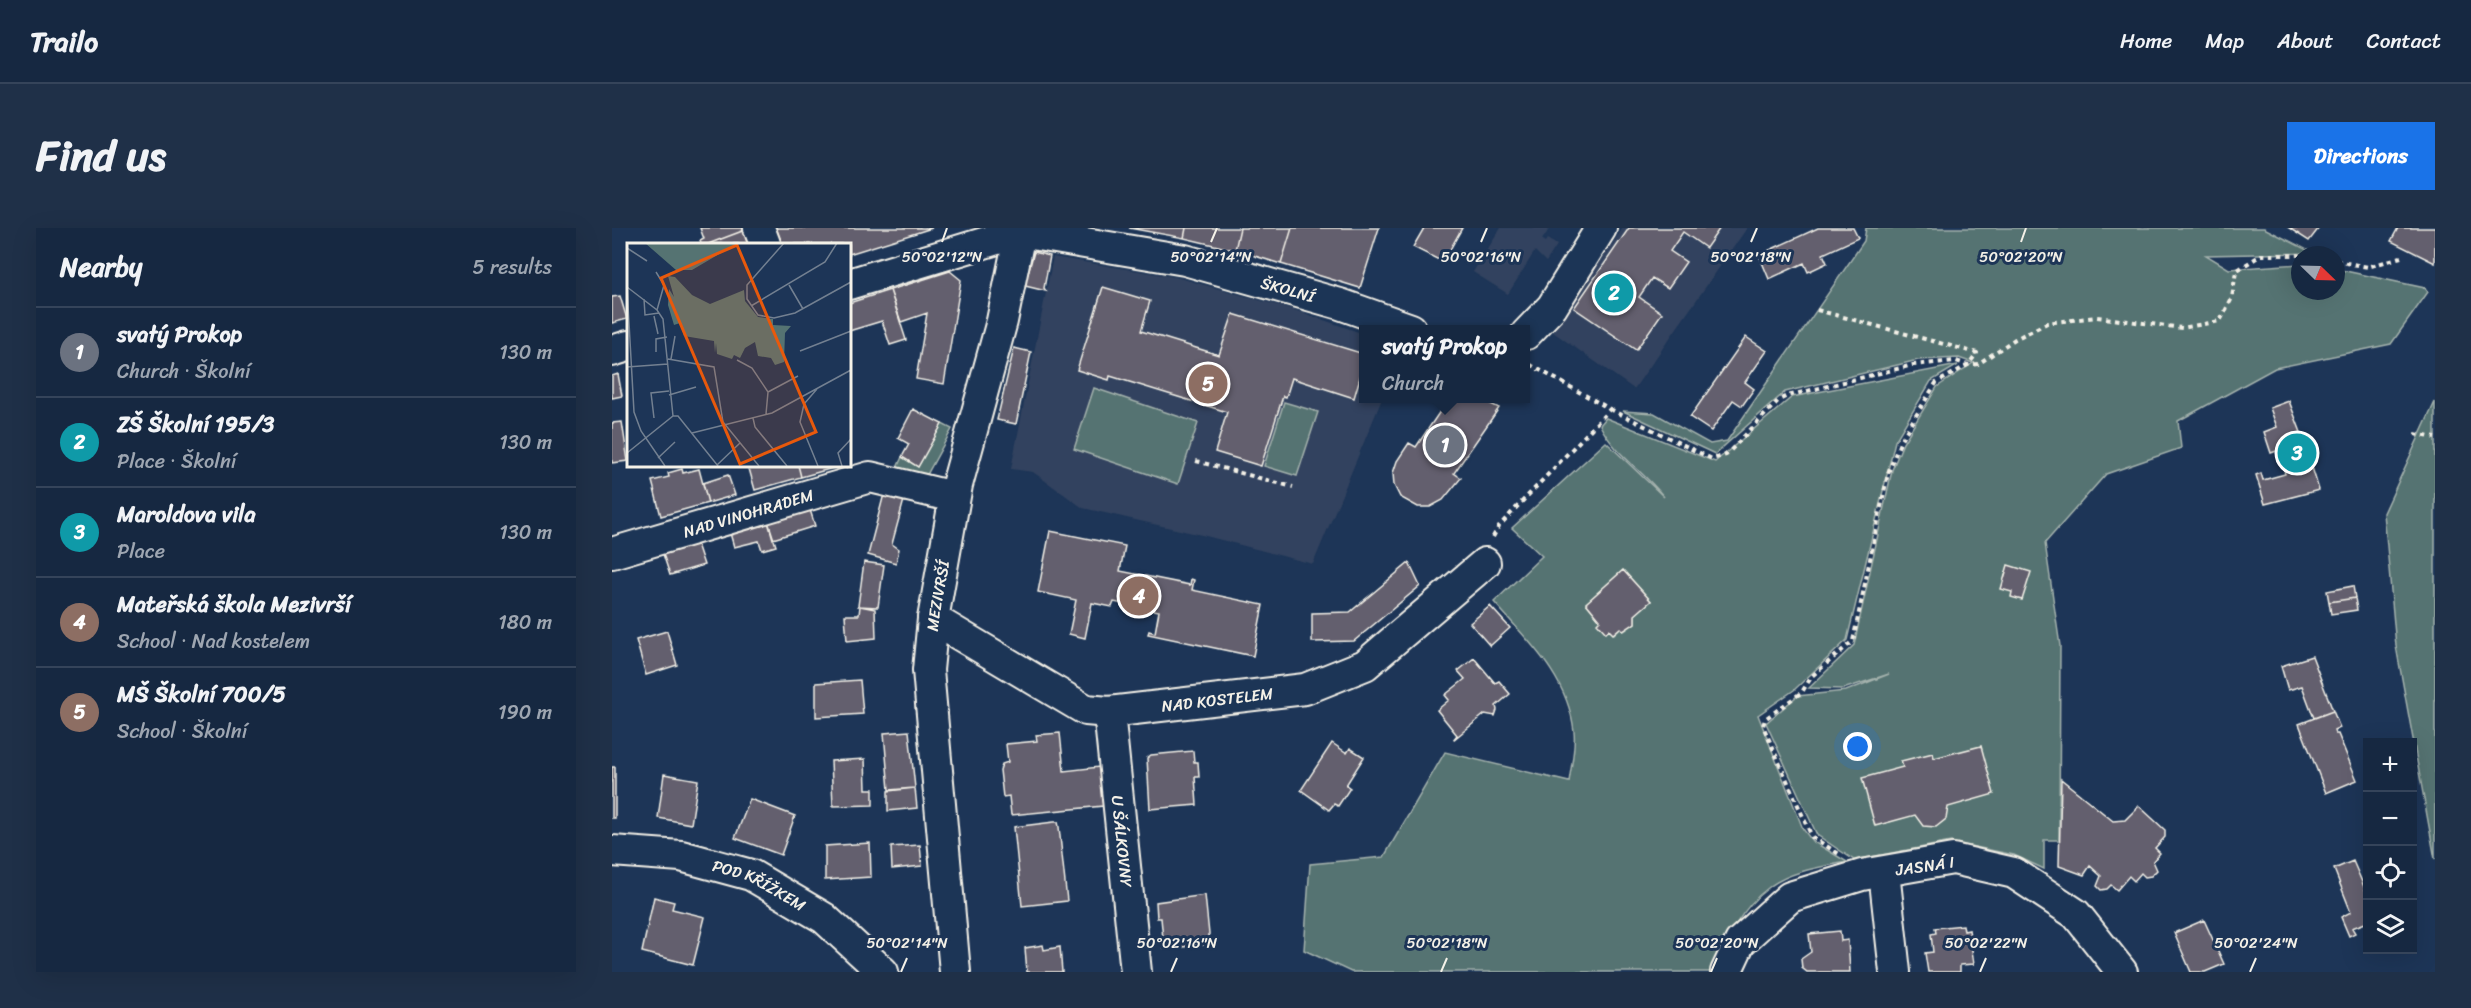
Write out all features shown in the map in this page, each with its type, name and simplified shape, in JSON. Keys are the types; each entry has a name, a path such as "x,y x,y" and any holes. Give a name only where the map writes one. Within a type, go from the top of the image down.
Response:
{"street":[{"path":"759,228 765,243"},
{"path":"1530,330 1552,307 1601,228"},
{"path":"850,284 1020,230"},
{"name":"ŠKOLNÍ","path":"1020,230 1185,261 1340,304 1397,325"},
{"name":"MEZIVRŠÍ","path":"955,972 928,670 933,619 954,498 1002,321 1020,230"},
{"path":"612,351 627,346"},
{"name":"NAD VINOHRADEM","path":"612,553 870,477 954,498"},
{"name":"NAD KOSTELEM","path":"933,619 1086,710 1109,712 1305,689 1365,665 1485,563"},
{"name":"U ŠÁLKOVNY","path":"1109,712 1136,972"},
{"name":"POD KŘÍŽKEM","path":"612,851 681,856 751,875 824,918 883,972"},
{"name":"JASNÁ I","path":"1726,972 1740,942 1790,897 1862,875 1953,859 2014,873 2076,914 2122,972"},
{"path":"1884,872 1895,972"}],"path":[{"path":"1821,843 1812,837 1763,726 1765,719 1802,692 1812,676 1853,641 1888,472 1902,440 1936,383 1968,365 1978,364 2014,339 2047,323 2097,317 2182,328 2220,321 2232,298 2236,271 2260,255 2291,255"},
{"path":"2345,263 2368,267 2401,257"},
{"path":"1817,310 1977,353 1968,365"},
{"path":"1530,364 1610,409 1712,459 1726,455 1779,400 1787,396 1913,365 1956,361 1968,365"},
{"path":"1485,563 1499,526 1610,409"},
{"path":"2415,434 2435,438"},
{"path":"1196,461 1293,488"}],"shaded area":[{"path":"1501,228 1550,228 1542,240 1545,242 1547,239 1557,245 1546,262 1535,251 1508,294 1473,272"},
{"path":"1623,228 1747,228 1634,389 1553,332"},
{"path":"1053,257 1176,277 1292,309 1359,332 1359,403 1380,403 1313,564 1206,536 1083,508 1033,472 1011,469"}],"green space":[{"path":"1866,228 2264,228 2299,246 2291,246 2291,253 2206,255 2229,269 2291,265 2291,300 2345,300 2345,271 2425,288 2428,292 2391,344 2275,368 2178,421 2181,448 2106,474 2045,543 2060,646 2059,840 2044,840 2044,869 2014,855 1951,842 1854,860 1817,835 1766,723 1797,696 1846,691 1889,674 1843,689 1809,688 1854,645 1892,470 1903,443 1937,387 1973,363 1959,358 1918,360 1785,392 1715,454 1623,411 1654,413 1710,444 1727,441 1864,241"},
{"path":"1958,365 1931,381 1895,441 1847,640 1794,690 1758,715 1803,829 1812,841 1847,862 1786,877 1758,896 1728,938 1711,972 1351,972 1304,950 1310,864 1384,857 1445,752 1569,782 1574,750 1574,731 1564,694 1545,661 1494,602 1542,556 1512,528 1606,442 1664,497 1613,445 1600,425 1606,418 1715,462 1792,397","holes":["1623,570 1651,601 1635,615 1635,623 1624,631 1620,628 1614,634 1609,630 1606,633 1600,620 1586,603"]},
{"path":"1094,388 1198,423 1178,484 1074,449"},
{"path":"1284,402 1318,412 1297,476 1264,466"},
{"path":"2435,402 2435,859 2417,761 2417,738 2413,738 2396,646 2384,513"},
{"path":"942,424 952,429 924,480 896,470 902,457 918,467"}],"building":[{"path":"700,228 744,228 745,230 711,243 701,243 704,239"},
{"path":"776,228 932,228 850,254 850,243 782,243"},
{"path":"1129,228 1186,228 1184,238"},
{"path":"1186,228 1240,228 1235,250 1184,238"},
{"path":"1240,228 1292,228 1281,264 1235,250"},
{"path":"1292,228 1379,228 1360,288 1281,264"},
{"path":"1424,228 1462,228 1443,262 1413,247"},
{"path":"1629,228 1720,228 1706,248 1683,232 1670,251 1686,262 1668,288 1652,278 1639,297 1662,313 1636,350 1574,308"},
{"path":"1818,228 1853,228 1858,238 1823,254 1827,263 1808,272 1804,263 1769,279 1759,255"},
{"path":"2289,228 2319,228 2309,241"},
{"path":"2398,228 2435,228 2435,263 2391,241"},
{"path":"745,230 750,243 711,243"},
{"path":"1034,252 1050,256 1044,288 1046,291 1021,285 1025,283"},
{"path":"950,271 961,280 944,384 916,379 927,313 901,322 890,290"},
{"path":"1103,287 1150,301 1141,331 1219,355 1233,314 1359,352 1359,381 1354,398 1292,378 1286,397 1283,396 1261,466 1215,452 1227,412 1110,376 1109,380 1077,370"},
{"path":"890,290 906,340 890,345 882,321 850,331 850,303"},
{"path":"620,296 627,319 612,323 612,297"},
{"path":"1746,337 1767,351 1745,382 1754,389 1742,406 1733,400 1711,431 1690,417"},
{"path":"1014,348 1031,352 1016,424 997,420"},
{"path":"618,374 622,396 612,398 612,376"},
{"path":"2289,401 2319,490 2265,504 2256,475 2261,473 2263,480 2285,474 2283,465 2289,461 2285,448 2271,453 2264,432 2277,427 2270,408"},
{"path":"1446,403 1489,403 1499,408 1454,473 1461,478 1443,500 1430,507 1418,507 1400,497 1394,485 1393,473 1397,461 1409,443 1416,447"},
{"path":"913,409 942,424 918,467 902,457 909,444 898,438"},
{"path":"622,422 627,461 612,463 612,423"},
{"path":"748,466 798,466 801,477 755,490"},
{"path":"798,466 832,466 833,468 801,477"},
{"path":"682,469 683,473 699,469 708,503 661,516 652,481 669,477 668,473"},
{"path":"728,475 735,495 708,503 703,483"},
{"path":"884,494 904,500 892,544 899,549 896,563 868,555"},
{"path":"808,503 815,526 773,539 766,515"},
{"path":"766,515 776,546 762,550 759,541 734,547 728,526"},
{"path":"1050,531 1125,546 1120,571 1190,585 1191,579 1194,580 1192,590 1263,605 1253,656 1148,634 1149,631 1155,633 1159,611 1114,602 1112,607 1092,603 1085,638 1069,634 1076,600 1038,592"},
{"path":"694,535 704,565 670,575 660,545"},
{"path":"864,562 884,565 878,607 858,606"},
{"path":"1409,563 1420,586 1354,641 1312,642 1312,613 1350,612"},
{"path":"2008,565 2031,572 2022,600 2011,597 2012,592 2001,589"},
{"path":"1623,570 1651,601 1635,615 1635,623 1623,631 1620,628 1613,634 1609,630 1606,633 1597,623 1600,620 1586,603"},
{"path":"2353,586 2355,598 2329,602 2327,591"},
{"path":"2355,598 2357,610 2331,614 2329,602"},
{"path":"860,606 875,609 876,638 847,641 845,615 859,615"},
{"path":"1490,606 1510,628 1490,646 1470,623"},
{"path":"667,631 677,665 646,675 636,640"},
{"path":"2312,656 2333,711 2314,718 2302,686 2288,690 2281,666"},
{"path":"1474,658 1495,683 1499,681 1510,694 1496,706 1495,716 1485,714 1453,740 1457,735 1437,710 1449,700 1445,695 1465,679 1458,671"},
{"path":"860,680 863,714 816,717 816,683"},
{"path":"2333,711 2340,728 2334,731 2335,734 2338,734 2357,780 2326,793 2299,724"},
{"path":"909,731 915,788 889,790 884,733"},
{"path":"1060,733 1064,771 1099,767 1103,806 1011,815 1009,796 1003,797 1000,770 1002,764 1008,762 1006,744 1037,741 1036,735"},
{"path":"1332,743 1347,753 1350,748 1364,757 1346,785 1350,788 1338,806 1334,804 1329,810 1301,790"},
{"path":"1981,746 1994,794 1948,807 1946,819 1936,827 1923,826 1915,815 1875,826 1862,778 1903,767 1901,761 1933,753 1934,758"},
{"path":"1193,751 1194,762 1198,762 1199,777 1195,777 1197,805 1150,809 1147,758 1151,755"},
{"path":"865,759 866,789 873,789 873,805 833,806 831,761"},
{"path":"612,767 615,767 615,818 612,818"},
{"path":"664,774 698,780 691,824 658,818"},
{"path":"2061,779 2113,821 2125,820 2139,806 2165,830 2165,837 2155,848 2160,853 2153,861 2157,870 2151,876 2145,877 2141,873 2134,881 2129,876 2117,890 2111,885 2101,890 2097,886 2101,876 2090,866 2084,875 2059,866"},
{"path":"915,788 917,808 888,811 888,791"},
{"path":"750,799 795,816 781,855 735,838"},
{"path":"1058,822 1059,827 1067,901 1022,906 1014,827"},
{"path":"870,843 871,877 825,880 825,846"},
{"path":"920,845 922,866 892,869 891,847"},
{"path":"2353,861 2363,884 2363,924 2352,928 2355,933 2349,936 2341,917 2351,912 2334,869"},
{"path":"1205,895 1210,944 1164,949 1161,918 1157,918 1156,902"},
{"path":"654,897 674,902 672,909 705,917 693,965 642,952"},
{"path":"2204,920 2224,964 2205,972 2191,972 2174,933"},
{"path":"1963,925 1964,931 1969,930 1974,964 1960,965 1960,972 1928,972 1925,953 1933,952 1931,934 1936,933 1935,928"},
{"path":"1840,931 1841,941 1848,940 1850,972 1807,972 1802,968 1801,959 1811,952 1809,934"},
{"path":"1043,945 1044,950 1060,947 1062,972 1027,972 1025,948"}],"place":[{"name":"ZŠ Školní 195/3","path":"1614,293"},
{"name":"MŠ Školní 700/5","path":"1208,384"},
{"name":"svatý Prokop","path":"1445,445"},
{"name":"Maroldova vila","path":"2297,453"},
{"name":"Mateřská škola Mezivrší","path":"1139,596"}]}
